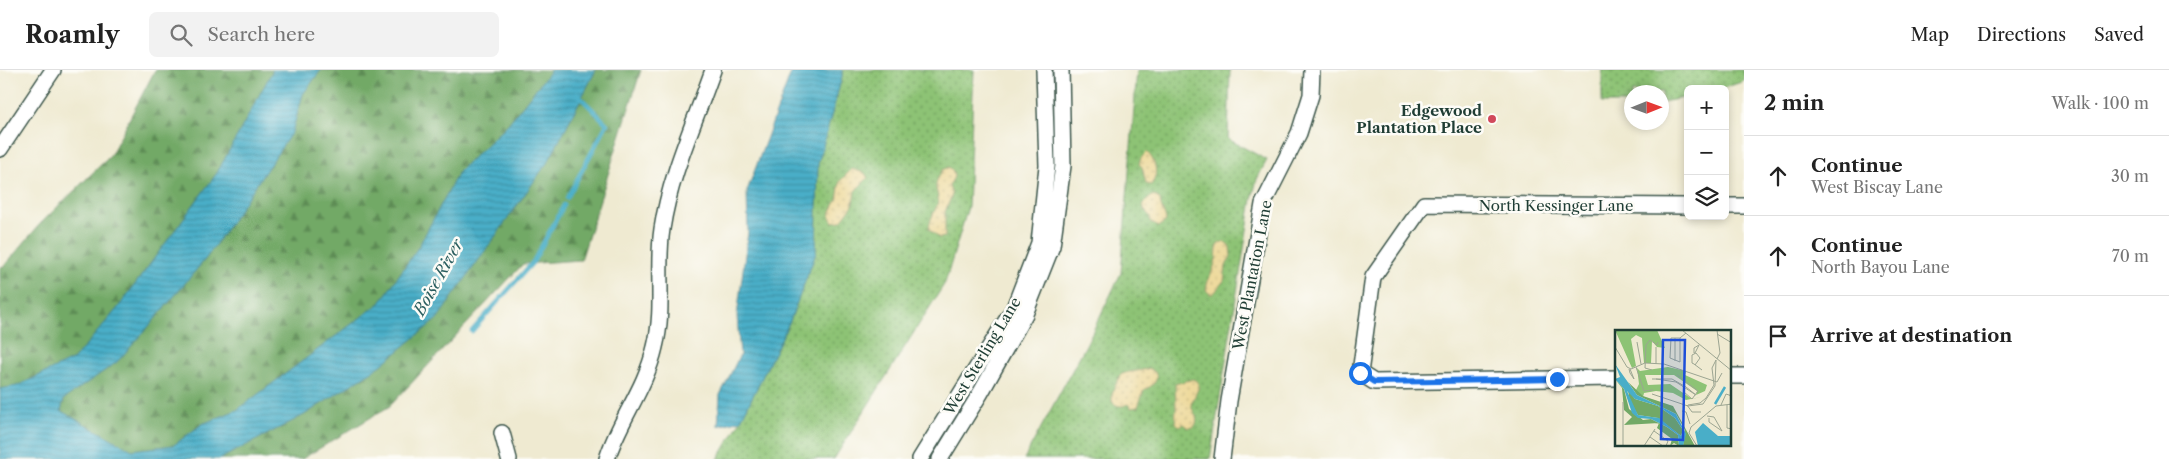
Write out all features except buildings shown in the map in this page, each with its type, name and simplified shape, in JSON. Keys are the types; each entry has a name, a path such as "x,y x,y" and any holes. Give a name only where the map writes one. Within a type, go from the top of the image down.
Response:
{"street":[{"path":"0,149 53,70"},
{"path":"607,459 640,391 652,360 659,330 660,245 664,214 673,182 713,70"},
{"name":"West Sterling Lane","path":"920,459 1014,308 1039,243 1047,166 1044,70"},
{"name":"West Sterling Lane","path":"940,459 980,394 1025,314 1052,246 1063,166 1062,70"},
{"name":"West Plantation Lane","path":"1222,459 1229,402 1262,204 1299,133 1311,94 1312,70"},
{"name":"North Kessinger Lane","path":"1615,378 1374,382 1360,373 1373,277 1424,204 1684,206"},
{"path":"1729,206 1744,206"},
{"path":"502,433 509,459"}],"green space":[{"path":"155,70 273,70 217,173 117,309 74,359 17,386 0,389 0,267 4,266 40,224 110,156"},
{"path":"321,70 551,70 508,124 459,171 419,246 380,303 237,410 202,424 174,445 132,450 61,411 64,399 117,362 207,257 292,132 303,94"},
{"path":"596,70 641,70 581,260 523,264 390,406 302,459 220,459 304,415 380,366 437,319 549,160"},
{"path":"842,70 974,70 968,207 945,283 834,459 718,459 741,420 790,321 816,253 818,164 842,77"},
{"path":"1137,70 1230,70 1228,139 1267,160 1257,179 1252,199 1210,459 1024,459 1087,343 1121,273"},
{"path":"1602,70 1744,70 1744,81 1729,86 1684,85 1684,98 1669,101 1669,85 1624,85 1624,103 1602,103"}],"sand":[{"path":"1147,152 1153,160 1156,173 1151,185 1146,184 1142,167 1139,164 1141,158"},
{"path":"949,167 953,171 954,177 949,186 952,195 945,212 945,237 939,238 929,229 929,225 938,201 937,181 942,170"},
{"path":"852,169 865,173 868,178 855,191 853,205 841,221 833,222 830,217 831,211 837,200 840,181"},
{"path":"1153,195 1160,199 1165,215 1166,221 1159,227 1150,222 1150,216 1144,210 1143,204"},
{"path":"1224,242 1230,247 1231,256 1226,266 1224,281 1213,294 1210,294 1206,290 1215,263 1218,245"},
{"path":"1149,368 1155,372 1156,381 1144,390 1138,407 1131,408 1128,404 1120,406 1112,402 1112,393 1120,375"},
{"path":"1193,379 1198,382 1199,387 1191,404 1197,421 1194,427 1189,428 1184,424 1180,426 1175,423 1175,384"}],"water":[{"name":"Boise River","path":"273,70 321,70 303,94 292,132 207,257 150,325 117,362 64,399 61,411 132,450 174,445 202,424 237,410 380,303 419,246 459,171 508,124 551,70 596,70 549,160 437,319 380,366 304,415 220,459 0,459 0,389 17,386 74,359 117,309 217,173"},
{"path":"792,70 842,70 842,77 818,164 816,253 790,321 741,420 718,426 720,395 740,355 737,316 748,232 747,191"}],"waterway":[{"path":"567,198 607,124 577,94"},
{"path":"472,331 533,262 564,205"}],"place":[{"name":"Edgewood Plantation Place","path":"1492,119"}],"route":[{"path":"1360,373 1374,382 1557,379"}]}
